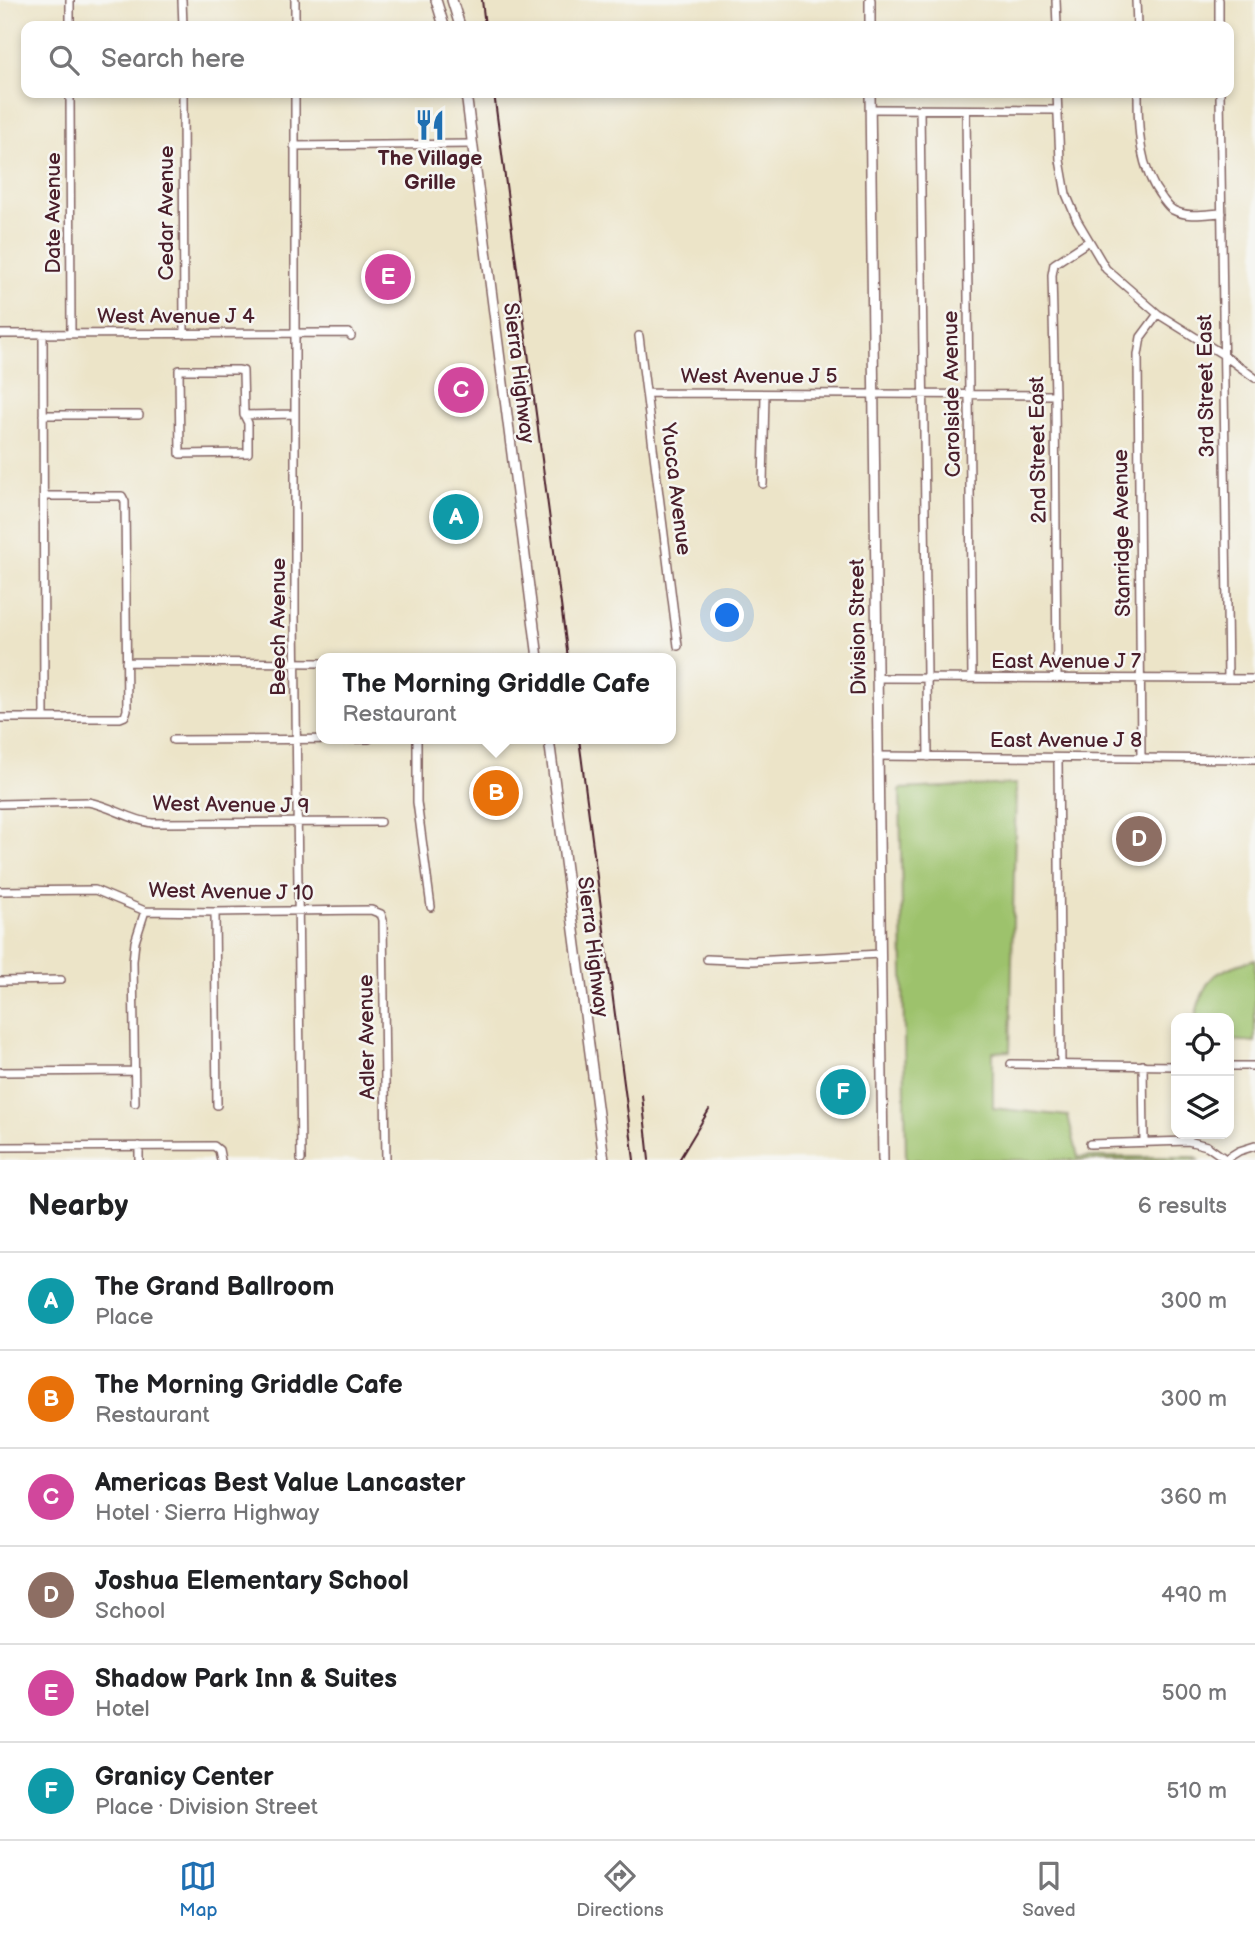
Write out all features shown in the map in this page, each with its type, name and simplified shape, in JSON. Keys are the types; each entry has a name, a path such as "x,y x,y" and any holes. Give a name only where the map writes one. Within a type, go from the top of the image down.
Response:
{"main road":[{"path":"436,0 442,21"},
{"path":"452,0 458,21"},
{"path":"870,0 870,21"},
{"name":"Sierra Highway","path":"467,98 537,653"},
{"name":"Division Street","path":"870,98 883,1160"},
{"name":"Sierra Highway","path":"550,744 604,1160"}],"street":[{"path":"70,0 70,21"},
{"path":"183,0 183,21"},
{"path":"295,0 295,21"},
{"path":"1056,0 1057,21"},
{"path":"1136,0 1137,21"},
{"path":"1219,0 1219,21"},
{"name":"Date Avenue","path":"70,98 71,334"},
{"name":"Cedar Avenue","path":"183,98 184,334"},
{"name":"Beech Avenue","path":"295,98 300,1160"},
{"path":"1057,98 1059,160 1066,194 1077,220 1106,269 1158,314 1255,378"},
{"path":"1138,98 1143,161 1158,193 1171,209 1192,216 1222,213"},
{"name":"3rd Street East","path":"1220,98 1228,679"},
{"path":"870,109 1058,110"},
{"path":"920,109 928,757"},
{"name":"Carolside Avenue","path":"966,110 972,678"},
{"path":"294,146 473,144"},
{"name":"2nd Street East","path":"1057,678 1052,275 1054,264 1089,241"},
{"name":"Stanridge Avenue","path":"1141,758 1138,355 1140,337 1158,314"},
{"name":"West Avenue J 4","path":"0,334 349,333 351,336"},
{"path":"43,334 44,718"},
{"name":"Yucca Avenue","path":"639,336 678,646"},
{"path":"179,370 243,371 244,415 248,423 248,453 180,454 179,370"},
{"name":"West Avenue J 5","path":"646,393 1055,395"},
{"path":"763,484 765,394"},
{"path":"244,415 295,414"},
{"path":"43,415 139,415"},
{"path":"0,718 125,716 127,710 125,502 122,496 44,496"},
{"path":"126,662 316,663"},
{"name":"East Avenue J 7","path":"876,678 1255,679"},
{"path":"173,740 316,739"},
{"path":"417,744 417,802 430,907"},
{"name":"East Avenue J 8","path":"877,756 1255,759"},
{"path":"1058,759 1061,1065"},
{"name":"West Avenue J 9","path":"0,804 88,802 142,822 152,823 380,822"},
{"name":"West Avenue J 10","path":"0,891 95,890 145,911 371,910 381,914"},
{"path":"135,1104 134,951 145,911"},
{"path":"215,912 216,1105"},
{"name":"Adler Avenue","path":"381,914 386,1160"},
{"path":"707,959 753,961 880,954"},
{"path":"0,981 61,980"},
{"path":"1012,1064 1171,1066"},
{"path":"1143,1065 1144,1141"},
{"path":"1234,1066 1255,1066"},
{"path":"0,1072 134,1071"},
{"path":"1090,1144 1188,1141 1207,1146 1227,1160 1239,1151 1255,1146"},
{"path":"139,1146 139,1160"},
{"path":"0,1147 214,1146 219,1150 221,1160"}],"green space":[{"path":"1016,784 1010,1051 993,1052 993,1108 1068,1116 1078,1157 1195,1157 1198,1160 906,1160 900,789"},
{"path":"1255,959 1255,1042 1234,1040 1234,1013 1196,1013 1206,986 1213,977 1228,968"}],"railway":[{"path":"482,0 484,21"},
{"path":"495,98 567,653"},
{"path":"580,744 634,1160"},
{"path":"642,1095 649,1160"},
{"path":"679,1160 709,1110"}],"place":[{"name":"The Village Grille","path":"430,125"},
{"name":"Shadow Park Inn & Suites","path":"388,277"},
{"name":"Americas Best Value Lancaster","path":"461,390"},
{"name":"The Grand Ballroom","path":"456,517"},
{"name":"The Morning Griddle Cafe","path":"496,793"},
{"name":"Joshua Elementary School","path":"1139,839"},
{"name":"Granicy Center","path":"843,1092"}]}
